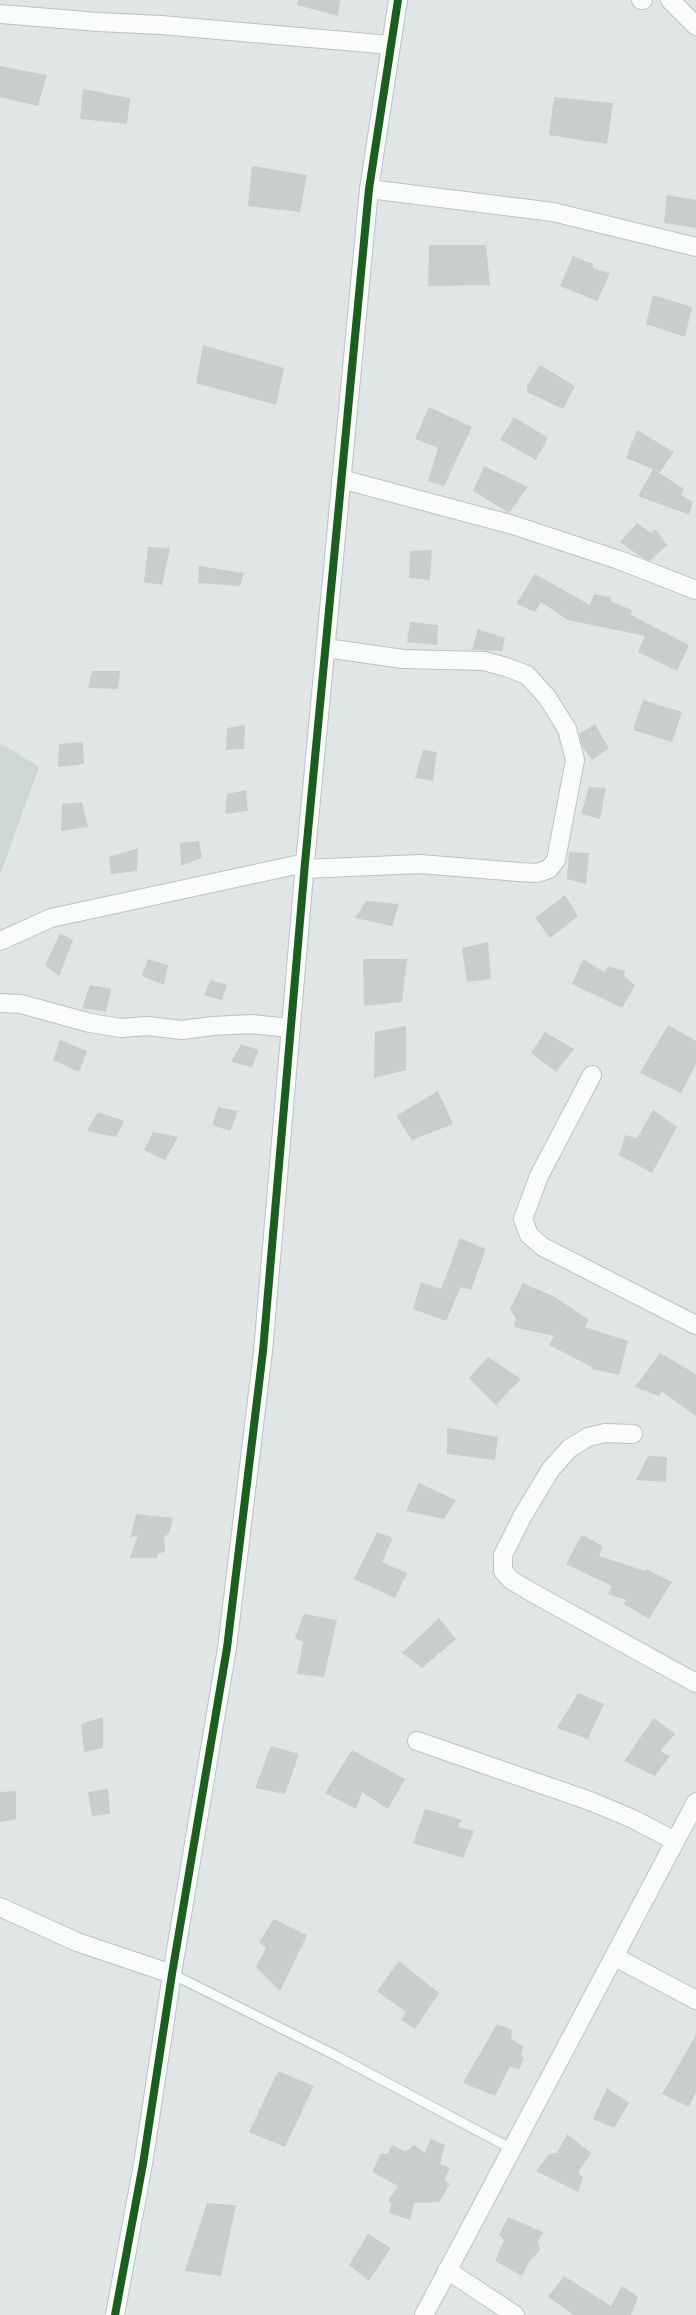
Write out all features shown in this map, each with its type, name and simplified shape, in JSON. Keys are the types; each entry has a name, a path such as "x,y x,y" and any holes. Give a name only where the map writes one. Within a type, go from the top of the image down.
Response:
{"street":[{"path":"115,2315 143,2164 172,1974 227,1648 263,1351 304,866 369,189 398,0"},
{"path":"670,0 696,26"},
{"path":"0,14 161,25 391,45"},
{"path":"369,189 553,212 696,248"},
{"path":"341,479 513,525 619,560 696,590"},
{"path":"0,941 51,918 304,866 420,864 537,873 548,869 556,860 575,760 567,729 547,697 527,676 506,667 484,661 403,659 326,648"},
{"path":"0,1003 21,1004 90,1023 121,1028 147,1026 182,1030 251,1024 290,1028"},
{"path":"592,1075 539,1176 523,1219 529,1236 543,1248 696,1325"},
{"path":"632,1434 604,1433 588,1437 570,1448 551,1469 522,1517 503,1555 503,1571 511,1580 526,1589 696,1683"},
{"path":"417,1741 590,1801 675,1841"},
{"path":"424,2315 696,1802"},
{"path":"0,1907 77,1942 172,1974"},
{"path":"615,1957 696,2000"},
{"path":"447,2270 515,2315"}],"lane":[{"path":"172,1974 333,2054 512,2149"}],"shaded area":[{"path":"0,743 39,767 0,875"}],"building":[{"path":"298,0 340,0 338,16 297,5"},
{"path":"0,66 47,75 38,106 0,97"},
{"path":"83,89 130,98 127,124 80,119"},
{"path":"554,97 613,103 607,144 549,135"},
{"path":"252,166 307,175 300,212 248,206"},
{"path":"667,195 696,200 696,228 664,223"},
{"path":"429,245 486,245 490,285 428,286"},
{"path":"573,256 593,264 593,268 610,273 597,301 560,286"},
{"path":"653,295 692,307 685,337 646,324"},
{"path":"203,345 284,368 276,405 196,383"},
{"path":"540,365 575,386 563,409 527,392 527,386"},
{"path":"429,407 472,427 444,486 428,481 438,448 415,439"},
{"path":"514,417 548,438 536,460 500,440"},
{"path":"637,430 674,452 660,472 626,458"},
{"path":"484,466 528,487 509,513 473,491"},
{"path":"653,469 684,489 681,495 693,502 689,515 638,496"},
{"path":"637,523 651,533 655,529 667,545 650,561 620,542"},
{"path":"148,547 170,548 162,585 144,582"},
{"path":"432,550 430,580 409,578 410,551"},
{"path":"199,566 244,573 240,586 198,583"},
{"path":"535,574 590,605 594,594 611,597 610,601 632,610 631,615 689,645 677,671 638,652 645,636 568,620 541,602 535,612 516,604"},
{"path":"410,622 438,625 437,645 407,642"},
{"path":"478,629 505,638 502,651 472,650"},
{"path":"92,671 120,671 118,689 88,688"},
{"path":"643,700 682,712 672,742 633,730"},
{"path":"595,724 609,748 592,760 582,746 579,734"},
{"path":"245,725 244,749 226,750 227,728"},
{"path":"83,742 84,764 58,767 59,744"},
{"path":"423,750 437,752 433,781 415,778"},
{"path":"589,787 606,788 600,819 581,814"},
{"path":"246,790 248,811 225,814 227,794"},
{"path":"82,802 88,827 61,831 62,804"},
{"path":"199,841 202,858 181,866 180,843"},
{"path":"138,848 137,871 111,874 109,857"},
{"path":"569,852 589,853 586,884 567,879"},
{"path":"565,895 578,916 550,938 535,918"},
{"path":"366,901 399,904 392,926 355,918"},
{"path":"60,933 73,940 59,976 45,965"},
{"path":"488,942 491,979 467,982 462,948"},
{"path":"148,959 168,965 164,985 142,976"},
{"path":"363,959 407,959 402,1002 364,1006"},
{"path":"583,959 604,972 608,966 625,971 624,976 635,985 622,1008 572,984"},
{"path":"211,980 227,985 222,1000 204,995"},
{"path":"90,985 111,989 106,1012 82,1008"},
{"path":"668,1025 696,1041 696,1064 681,1093 640,1073"},
{"path":"406,1026 406,1070 374,1078 375,1032"},
{"path":"545,1032 574,1049 556,1072 531,1053"},
{"path":"60,1040 87,1051 79,1072 53,1060"},
{"path":"241,1044 259,1050 252,1067 231,1062"},
{"path":"438,1091 453,1124 412,1140 396,1116"},
{"path":"218,1107 238,1111 230,1131 212,1125"},
{"path":"653,1110 677,1127 652,1173 619,1155 625,1135 637,1138"},
{"path":"98,1112 124,1121 116,1137 87,1131"},
{"path":"153,1132 178,1137 165,1160 144,1150"},
{"path":"460,1238 486,1249 471,1290 461,1287 446,1321 413,1309 421,1282 441,1289"},
{"path":"523,1283 555,1297 589,1320 585,1327 628,1341 619,1375 592,1369 592,1367 549,1345 554,1336 514,1327 516,1318 510,1309"},
{"path":"660,1353 696,1374 696,1416 662,1392 659,1396 635,1387"},
{"path":"488,1357 521,1379 496,1405 469,1378"},
{"path":"447,1428 498,1437 495,1460 447,1454"},
{"path":"648,1456 667,1457 666,1482 636,1480"},
{"path":"419,1483 456,1500 444,1519 406,1511"},
{"path":"136,1514 173,1518 169,1533 164,1538 165,1552 159,1553 156,1558 130,1558 138,1535 130,1538"},
{"path":"377,1532 393,1538 382,1562 407,1573 395,1598 354,1579"},
{"path":"582,1535 603,1546 599,1556 645,1571 646,1569 672,1582 649,1619 624,1604 626,1600 608,1594 612,1586 566,1564"},
{"path":"304,1614 337,1620 324,1677 297,1674 303,1642 295,1638"},
{"path":"439,1618 456,1639 422,1668 402,1653"},
{"path":"578,1693 604,1704 588,1739 557,1728"},
{"path":"103,1717 103,1748 84,1752 81,1724"},
{"path":"654,1718 675,1734 660,1751 670,1756 655,1776 624,1761"},
{"path":"271,1746 299,1754 285,1794 255,1788"},
{"path":"352,1750 405,1779 388,1809 362,1792 356,1809 325,1793"},
{"path":"108,1789 110,1814 92,1816 88,1792"},
{"path":"16,1791 16,1819 0,1822 0,1792"},
{"path":"425,1809 462,1820 457,1827 474,1831 463,1858 413,1843"},
{"path":"274,1919 307,1935 280,1991 256,1967 266,1948 259,1942"},
{"path":"399,1961 439,1993 415,2029 401,2020 406,2012 377,1991"},
{"path":"497,2024 512,2030 511,2039 523,2046 521,2055 524,2058 519,2070 510,2066 495,2096 463,2083"},
{"path":"696,2035 696,2092 689,2107 662,2094"},
{"path":"278,2071 314,2086 285,2147 249,2132"},
{"path":"607,2088 629,2103 614,2128 593,2119"},
{"path":"567,2134 591,2153 578,2173 583,2177 578,2192 536,2171 549,2154 557,2153"},
{"path":"431,2139 445,2145 440,2164 450,2168 444,2180 450,2184 439,2202 414,2203 410,2220 389,2213 391,2204 388,2201 398,2186 372,2172 381,2153 387,2154 393,2145 406,2152 414,2145 425,2153"},
{"path":"207,2203 236,2205 221,2276 185,2271"},
{"path":"508,2217 543,2232 538,2241 540,2250 529,2262 522,2276 495,2261 504,2240 499,2235"},
{"path":"368,2234 391,2248 369,2281 349,2265"},
{"path":"564,2276 611,2306 622,2286 638,2297 631,2315 574,2315 548,2297"}],"cycle path":[{"path":"115,2315 143,2164 172,1974 227,1648 263,1351 305,863 369,189 398,0"}]}
